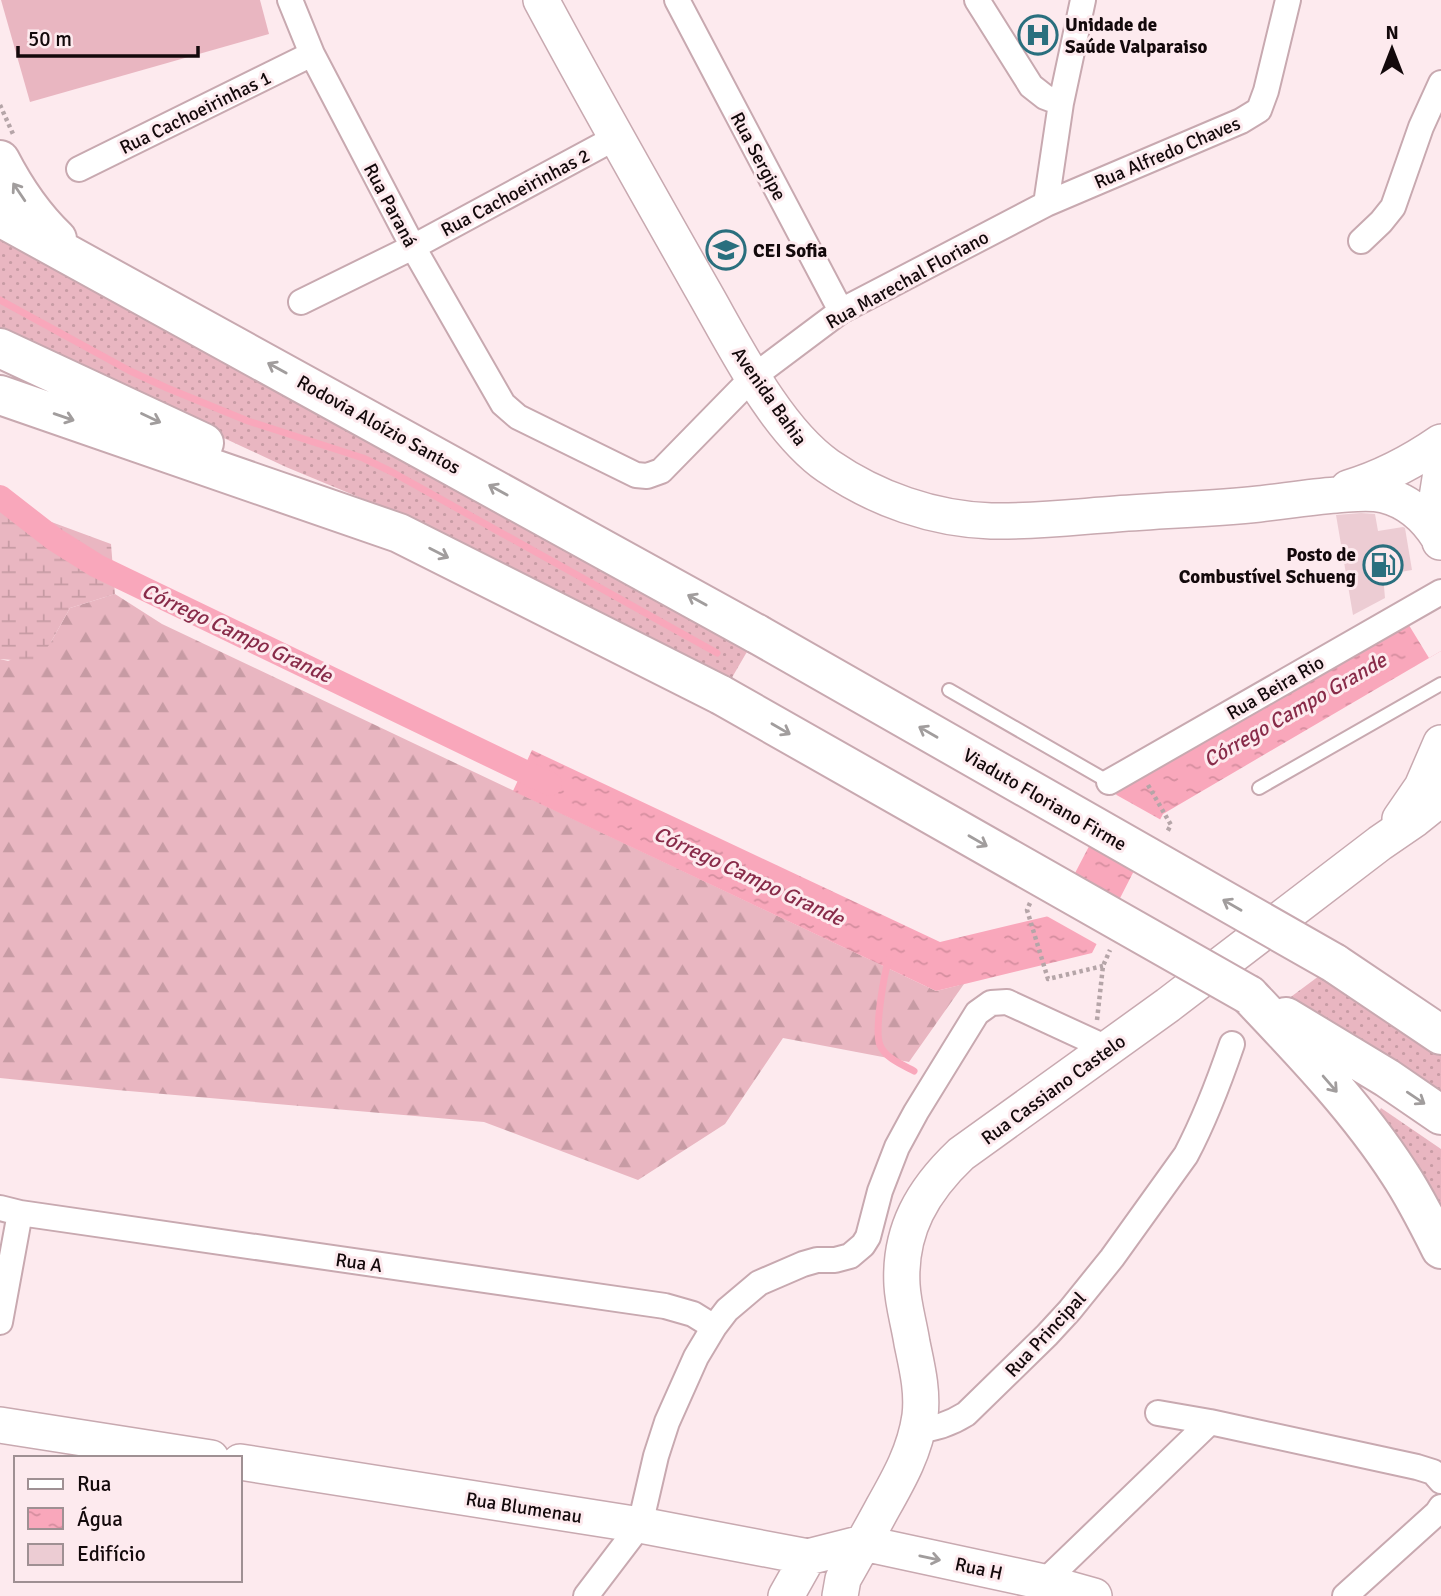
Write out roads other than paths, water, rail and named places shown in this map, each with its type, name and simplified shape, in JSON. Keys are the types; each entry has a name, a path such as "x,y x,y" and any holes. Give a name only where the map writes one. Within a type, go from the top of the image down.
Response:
{"main road":[{"path":"0,160 28,205 76,258"},
{"name":"Rodovia Aloízio Santos","path":"0,217 757,634"},
{"path":"0,348 399,533 721,695 1387,1078 1441,1115"},
{"path":"0,394 399,533"},
{"name":"Viaduto Floriano Firme","path":"757,634 1334,964 1376,992"},
{"path":"1376,992 1399,1005 1441,1020"},
{"path":"1376,992 1441,1035"},
{"path":"1264,1007 1332,1086 1401,1174 1441,1249"}],"street":[{"name":"Rua Paraná","path":"290,0 312,54 413,247 503,404"},
{"name":"Avenida Bahia","path":"541,0 615,138 753,377 807,450 854,483 903,505 944,516 990,521 1257,504 1368,493 1385,495 1412,508 1432,526 1440,543"},
{"name":"Rua Sergipe","path":"677,0 841,311"},
{"path":"977,0 1031,86 1045,97 1061,103"},
{"path":"1046,204 1061,103 1083,0"},
{"name":"Rua Alfredo Chaves","path":"1046,204 1241,121 1259,110 1288,0"},
{"name":"Rua Cachoeirinhas 1","path":"79,169 312,54"},
{"path":"1361,241 1393,207 1421,127 1441,83"},
{"name":"Rua Cachoeirinhas 2","path":"301,302 413,247 615,138"},
{"name":"Rua Marechal Floriano","path":"503,404 518,417 636,475 647,476 660,471 753,377 841,311 1046,204"},
{"name":"Avenida Bahia","path":"1307,498 1366,483 1394,471 1441,442"},
{"path":"1440,543 1436,504 1441,472"},
{"name":"Rua Beira Rio","path":"1109,782 1441,592"},
{"name":"Rua Cassiano Castelo","path":"1380,843 1422,787 1441,743"},
{"name":"Rua Cassiano Castelo","path":"918,1430 919,1377 905,1307 902,1267 910,1227 918,1206 930,1187 961,1154 1109,1049 1441,798"},
{"path":"586,1596 640,1525 667,1422 696,1357 714,1327 727,1310 759,1283 803,1264 850,1256 863,1245 868,1237 880,1191 897,1147 977,1013 991,1003 1007,1002 1109,1049"},
{"name":"Rua Principal","path":"918,1430 943,1427 966,1414 1048,1335 1091,1285 1186,1155 1210,1103 1232,1044"},
{"path":"0,1322 10,1210"},
{"name":"Rua A","path":"10,1210 665,1306 693,1314 714,1327"},
{"path":"1158,1413 1418,1467 1433,1472 1441,1480"},
{"path":"1044,1582 1210,1422"},
{"path":"0,1425 198,1456"},
{"path":"840,1596 843,1579 908,1463 918,1430"},
{"name":"Rua Blumenau","path":"242,1462 640,1525 808,1557"},
{"path":"1345,1596 1441,1507"},
{"path":"786,1596 808,1557 863,1543"},
{"name":"Rua H","path":"863,1543 1044,1582 1094,1596"}],"lane":[{"path":"1259,788 1441,684"},
{"path":"949,690 1109,782"}],"water":[{"path":"1441,601 1441,651 1163,814 1092,953 936,991 513,791 532,750 940,942 1053,915 1118,791"}],"waterway":[{"path":"0,300 130,371 167,388 248,421 363,458 392,472 717,653"},
{"name":"Córrego Campo Grande","path":"0,497 54,539 97,566 550,784"},
{"path":"889,959 882,989 878,1038 882,1050 914,1071"}],"place":[{"name":"Unidade de Saúde Valparaiso","path":"1038,35"},
{"name":"CEI Sofia","path":"726,250"},
{"name":"Posto de Combustível Schueng","path":"1383,565"}]}
